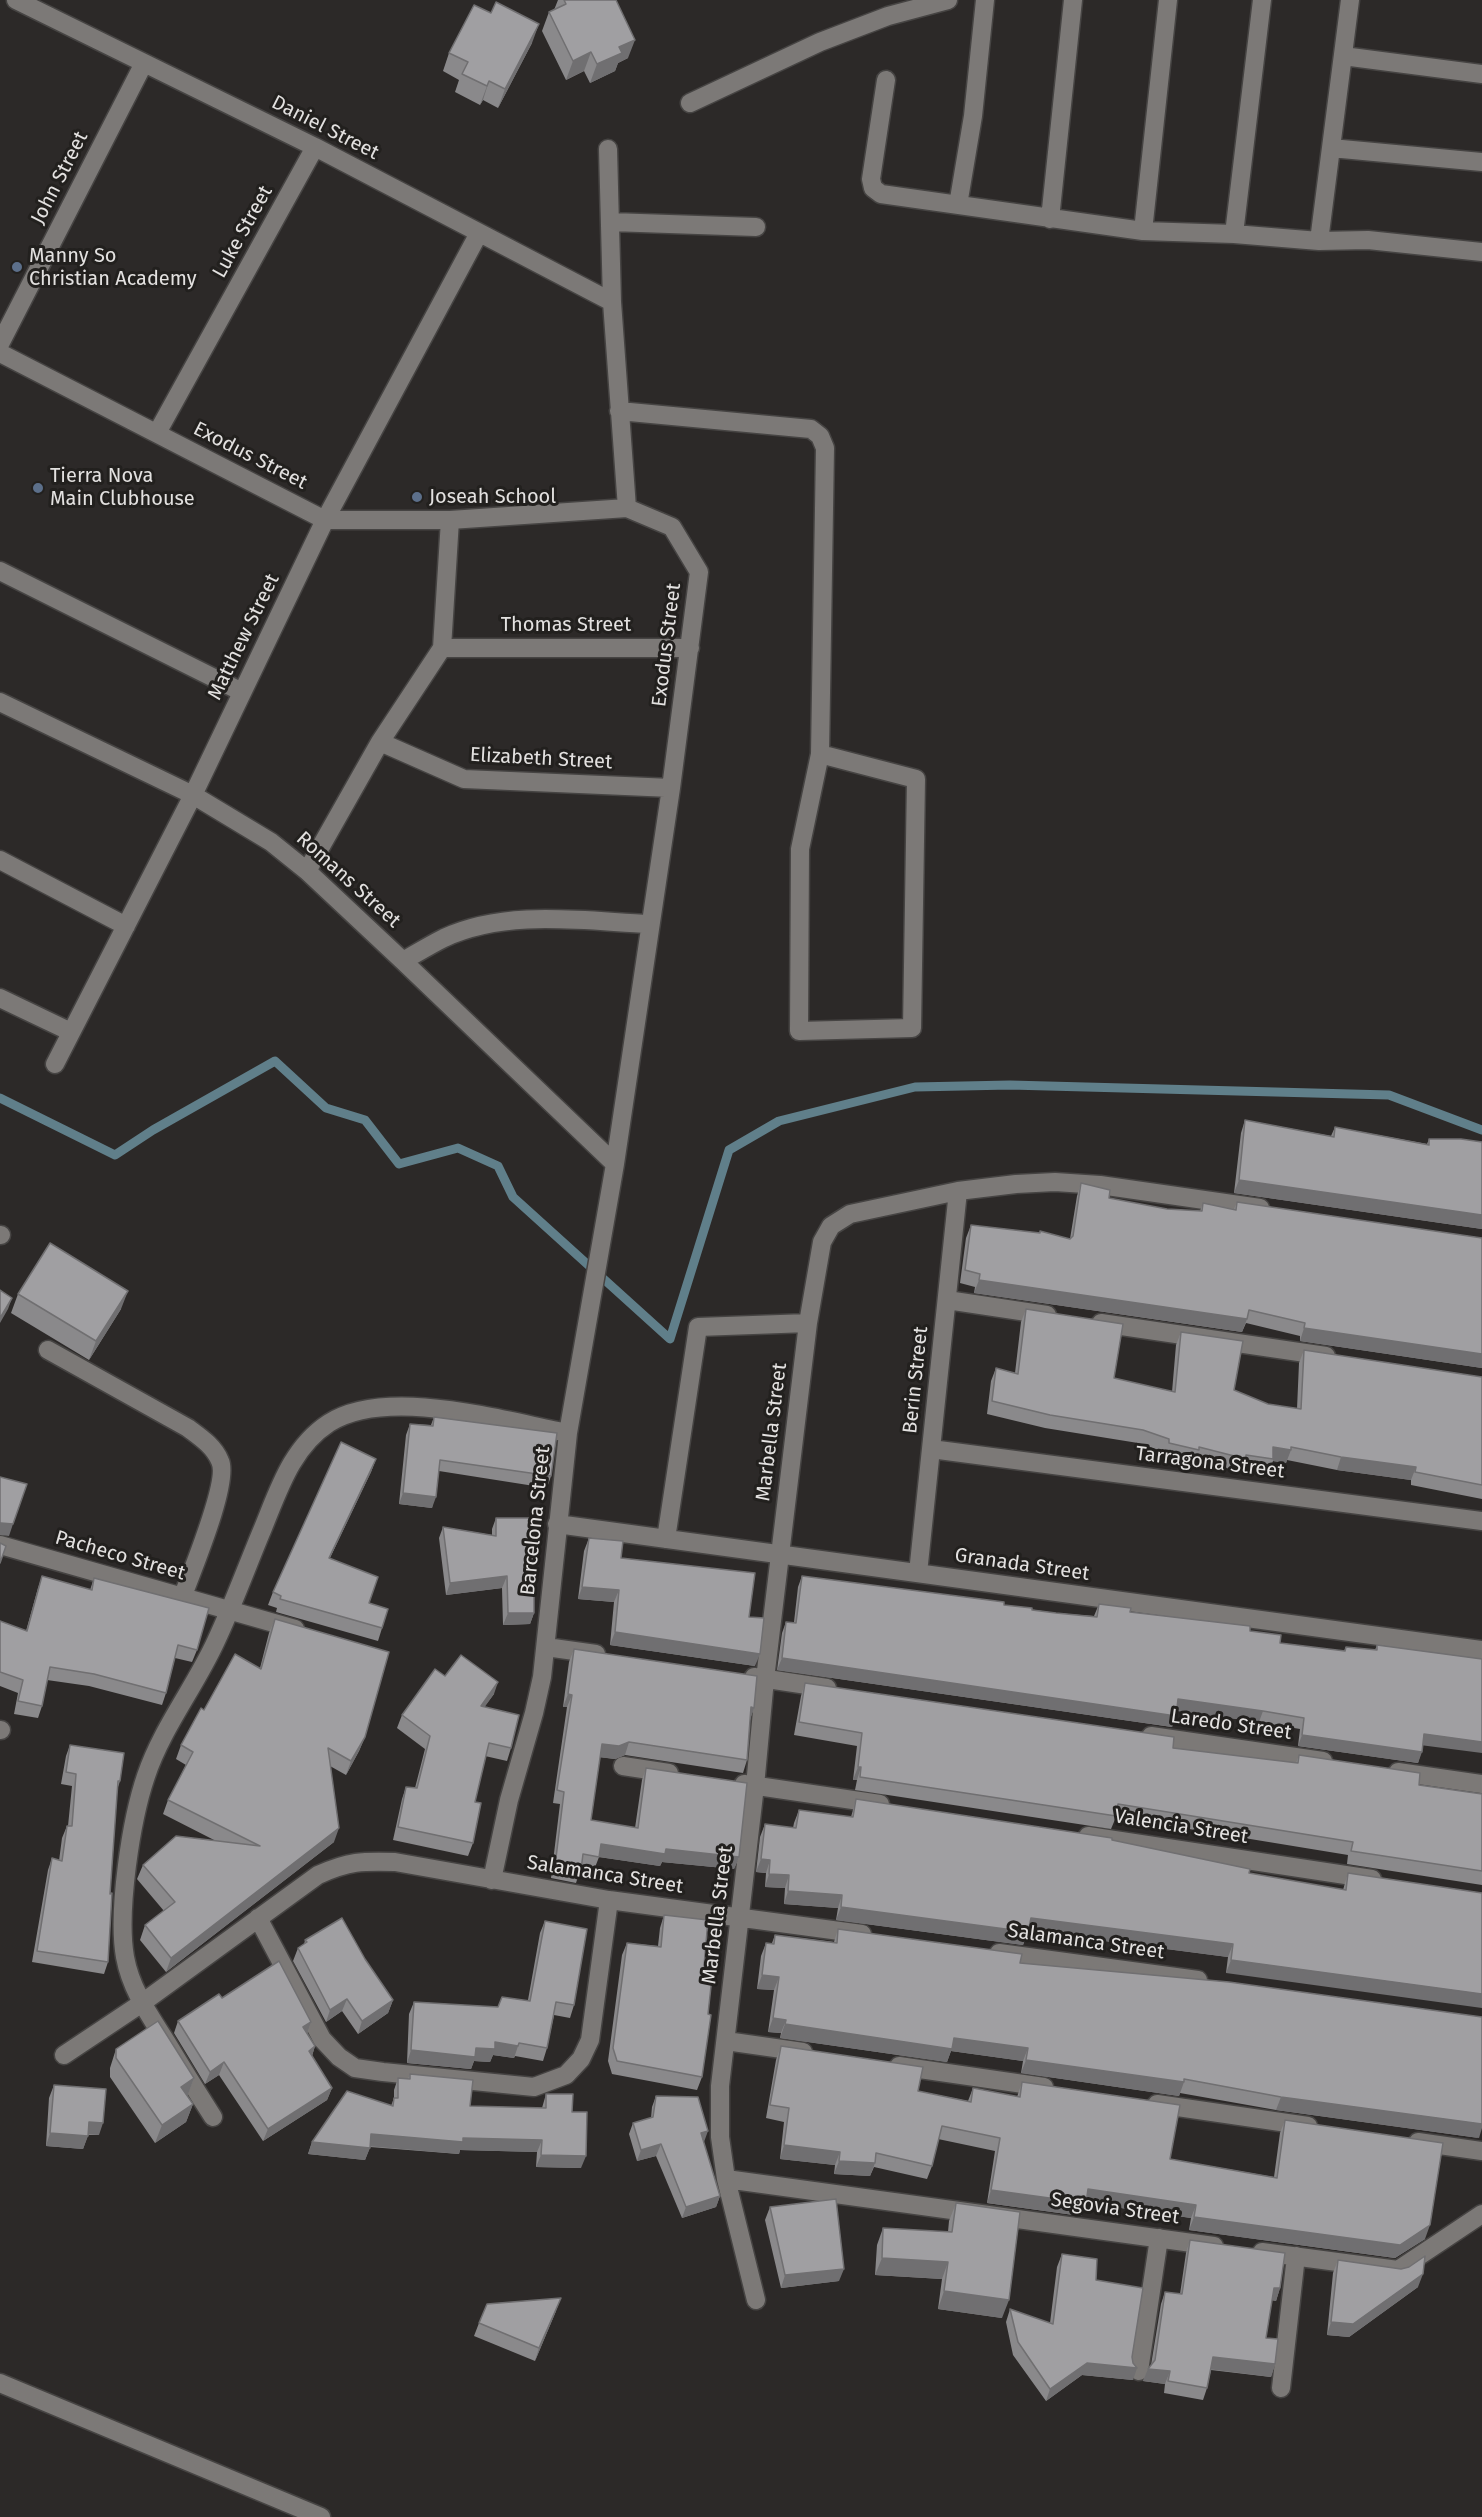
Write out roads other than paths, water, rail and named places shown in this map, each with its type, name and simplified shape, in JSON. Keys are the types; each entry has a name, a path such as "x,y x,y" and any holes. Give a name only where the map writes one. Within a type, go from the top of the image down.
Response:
{"street":[{"name":"Daniel Street","path":"16,0 315,147 612,302"},
{"path":"690,104 820,42 888,16 948,0"},
{"path":"958,205 973,116 985,0"},
{"path":"1050,219 1073,0"},
{"path":"1143,231 1168,0"},
{"path":"1234,234 1262,0"},
{"path":"1319,241 1350,0"},
{"path":"1343,56 1482,74"},
{"name":"John Street","path":"0,345 144,63"},
{"path":"886,80 871,179 873,188 881,194 1143,231 1234,234 1319,241 1368,240 1482,252"},
{"name":"Luke Street","path":"157,434 315,147"},
{"path":"1330,148 1482,162"},
{"path":"608,149 612,302 627,508"},
{"path":"611,222 756,227"},
{"name":"Matthew Street","path":"54,1064 193,795 325,520 479,232"},
{"name":"Exodus Street","path":"0,353 325,520 450,520 627,508 672,527 699,572 615,1164"},
{"path":"619,411 811,429 820,436 825,448 820,754 800,849 799,1030 912,1028 916,779 820,754"},
{"path":"307,872 380,742 442,648 450,520"},
{"path":"0,571 242,692"},
{"name":"Thomas Street","path":"442,648 690,648"},
{"name":"Romans Street","path":"0,702 193,795 271,842 307,872 403,961 615,1164"},
{"name":"Elizabeth Street","path":"380,742 464,779 670,788"},
{"path":"0,860 126,926"},
{"path":"403,961 445,938 488,925 531,920 649,924"},
{"path":"0,998 70,1032"},
{"name":"Barcelona Street","path":"492,1880 509,1800 534,1713 546,1647 568,1433 615,1164"},
{"name":"Marbella Street","path":"756,2300 726,2179 720,2137 720,2086 741,1917 765,1678 808,1323 822,1242 831,1226 850,1214 958,1191 1055,1182 1100,1185 1274,1210"},
{"name":"Berin Street","path":"918,1574 958,1191"},
{"path":"947,1300 1063,1317"},
{"path":"1086,1321 1342,1358"},
{"path":"666,1539 698,1327 808,1323"},
{"path":"48,1350 188,1428 209,1444 221,1462 222,1480 182,1598"},
{"path":"213,2117 131,1982 125,1954 124,1910 135,1814 146,1775 161,1741 216,1641 285,1474 305,1443 331,1422 365,1410 393,1406 437,1409 568,1433"},
{"name":"Tarragona Street","path":"932,1449 1482,1521"},
{"name":"Granada Street","path":"557,1524 1482,1650"},
{"name":"Pacheco Street","path":"0,1545 306,1632"},
{"path":"546,1647 609,1656"},
{"path":"731,1674 847,1691"},
{"name":"Laredo Street","path":"1129,1732 1341,1764"},
{"path":"623,1766 689,1776"},
{"path":"1376,1769 1482,1784"},
{"path":"722,1781 896,1807"},
{"name":"Valencia Street","path":"1072,1833 1388,1881"},
{"name":"Salamanca Street","path":"64,2055 142,2003 318,1875 344,1863 395,1862 609,1900 882,1937"},
{"path":"258,1918 322,2039 339,2057 355,2068 534,2086 566,2075 581,2059 590,2040 609,1900"},
{"name":"Salamanca Street","path":"976,1950 1211,1982"},
{"path":"726,2041 821,2055"},
{"path":"880,2063 1057,2089"},
{"path":"1140,2101 1329,2129"},
{"path":"1399,2139 1482,2151"},
{"name":"Segovia Street","path":"726,2179 1398,2270 1482,2215"},
{"path":"1139,2371 1159,2238"},
{"path":"1281,2388 1296,2256"},
{"path":"0,2383 321,2517"}],"waterway":[{"path":"0,1098 115,1155 153,1130 275,1061 326,1108 365,1120 399,1164 458,1148 498,1166 513,1197 670,1339 729,1150 779,1121 915,1087 1010,1085 1389,1095 1482,1130"}],"place":[{"name":"Manny So Christian Academy","path":"17,267"},
{"name":"Tierra Nova Main Clubhouse","path":"38,488"},
{"name":"Joseah School","path":"417,497"}]}
